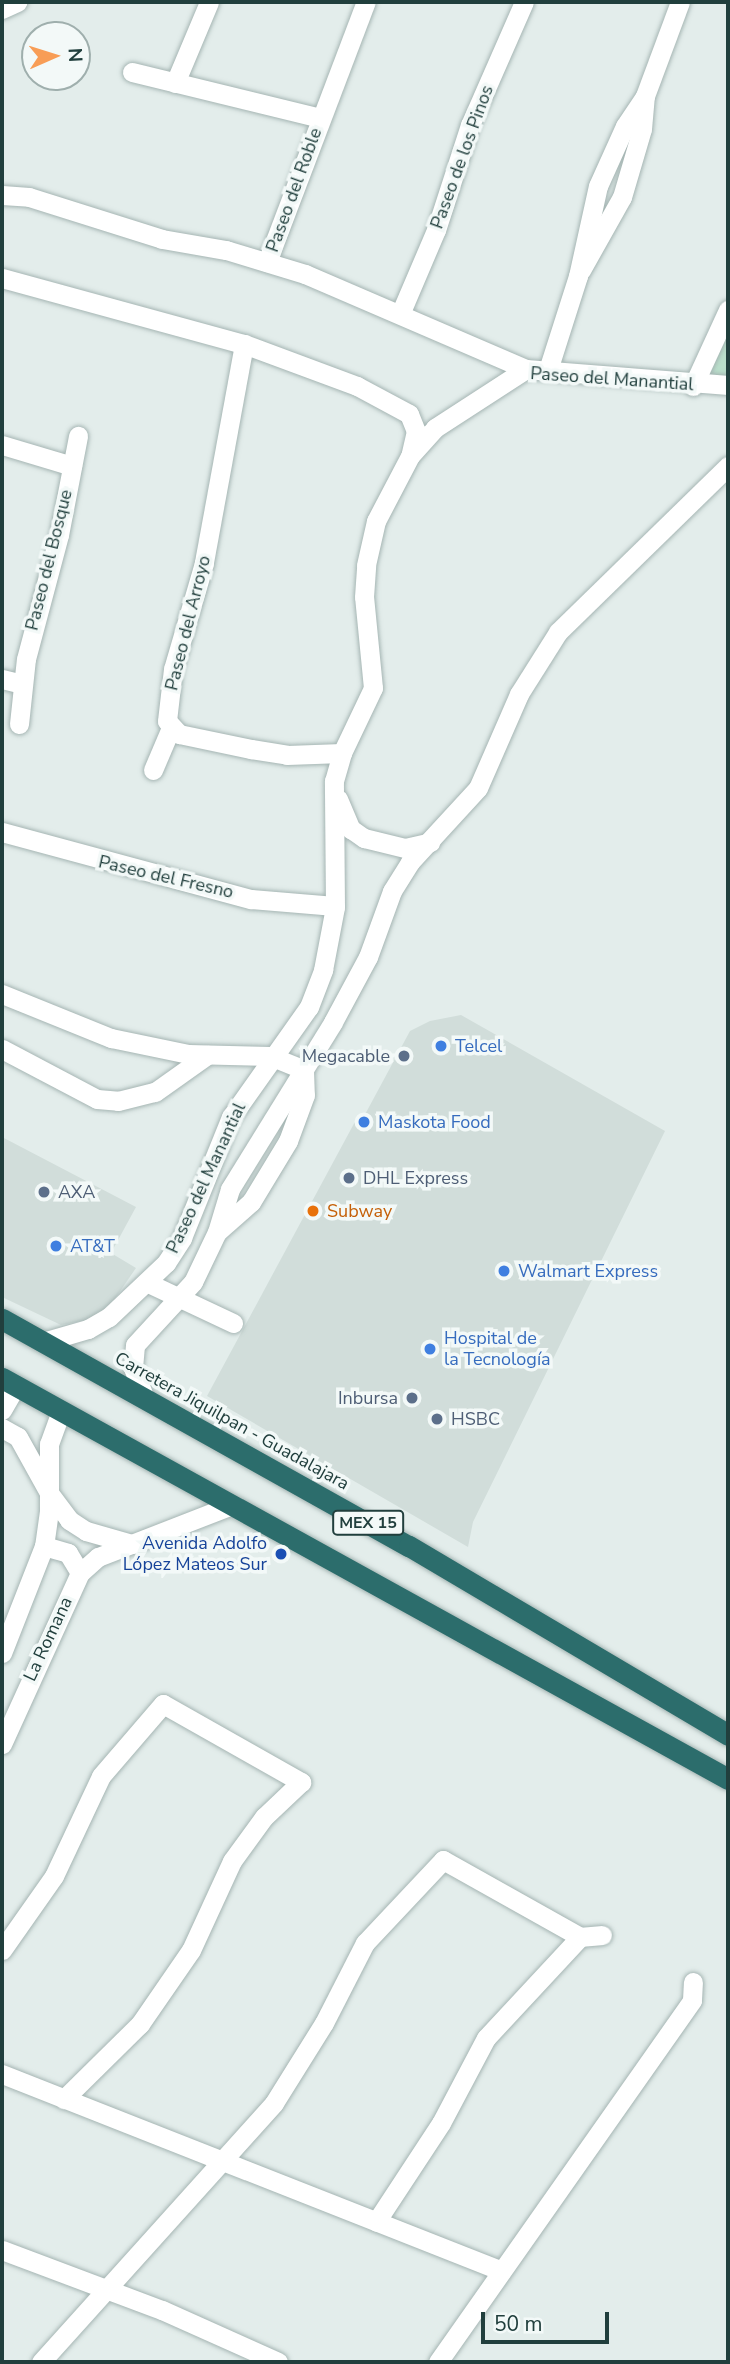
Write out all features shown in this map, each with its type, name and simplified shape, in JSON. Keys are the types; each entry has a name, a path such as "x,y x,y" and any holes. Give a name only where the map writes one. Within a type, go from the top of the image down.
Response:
{"highway":[{"name":"Carretera Jiquilpan - Guadalajara","path":"2,1320 409,1546 728,1735"},
{"name":"MEX 15","path":"9,1382 728,1779"}],"street":[{"path":"2,9 17,2"},
{"path":"175,83 209,2"},
{"name":"Paseo del Roble","path":"267,262 366,2"},
{"name":"Paseo de los Pinos","path":"401,312 436,230 470,125 524,2"},
{"path":"548,370 578,276 598,186 625,126 645,96 680,2"},
{"name":"Paseo del Roble","path":"132,72 320,118"},
{"path":"2,195 29,197 162,239 267,262 401,312 526,369"},
{"path":"2,278 244,344 394,403 409,414 416,431 410,456"},
{"path":"693,386 728,310"},
{"name":"Paseo del Arroyo","path":"170,730 167,721 173,668 204,563 244,344"},
{"name":"Paseo del Manantial","path":"43,1342 89,1329 148,1283 175,1250 232,1117 270,1056 309,1007 323,970 335,906 334,781 342,753 373,688 364,597 366,565 376,521 410,456 435,428 526,369 724,388"},
{"name":"Paseo del Bosque","path":"19,724 22,684 78,436"},
{"path":"2,445 72,466"},
{"name":"Paseo del Manantial","path":"145,1399 133,1368 135,1345 151,1324 181,1298 217,1232 230,1189 304,1070 368,957 392,891 410,862 478,788 519,694 558,632 728,466"},
{"path":"2,679 22,684"},
{"path":"153,771 170,730 287,755 342,753"},
{"path":"334,781 340,812 351,829 364,838 405,848 431,841"},
{"name":"Paseo del Fresno","path":"2,832 80,857 128,881 167,892 238,904 251,899 335,906"},
{"path":"2,994 111,1038 207,1055 270,1056 304,1070"},
{"path":"2,1049 97,1099 118,1101 155,1092 207,1055"},
{"path":"148,1283 233,1323"},
{"path":"2,1410 9,1382"},
{"name":"La Romana","path":"2,1653 44,1546 49,1493 49,1444 61,1411"},
{"path":"2,1428 18,1437 49,1493 69,1520 86,1531 132,1544"},
{"path":"44,1546 68,1553 80,1573 99,1558 233,1504"},
{"name":"La Romana","path":"2,1744 80,1573"},
{"path":"2,1950 54,1876 101,1776 163,1704 301,1782 264,1817 232,1861 191,1950 146,2015 64,2099"},
{"path":"41,2362 274,2102 308,2052 365,1942 443,1853 580,1937 602,1936"},
{"path":"376,2222 441,2123 486,2038 580,1937"},
{"path":"438,2362 692,2000 692,1982"},
{"path":"2,2074 502,2271"},
{"path":"2,2250 107,2290 250,2357 278,2362"}],"shaded area":[{"path":"461,1015 665,1131 473,1522 468,1547 207,1396 357,1118 362,1120 410,1031 430,1021"},
{"path":"2,1137 136,1207 111,1253 136,1268 114,1300 92,1319 61,1325 2,1297"}],"green space":[{"path":"728,322 728,377 701,378"}],"place":[{"name":"Telcel","path":"441,1046"},
{"name":"Megacable","path":"404,1056"},
{"name":"Maskota Food","path":"364,1122"},
{"name":"DHL Express","path":"349,1178"},
{"name":"AXA","path":"44,1192"},
{"name":"Subway","path":"313,1211"},
{"name":"AT&T","path":"56,1246"},
{"name":"Walmart Express","path":"504,1271"},
{"name":"Hospital de la Tecnología","path":"430,1349"},
{"name":"Inbursa","path":"412,1398"},
{"name":"HSBC","path":"437,1419"},
{"name":"Avenida Adolfo López Mateos Sur","path":"281,1554"}]}
